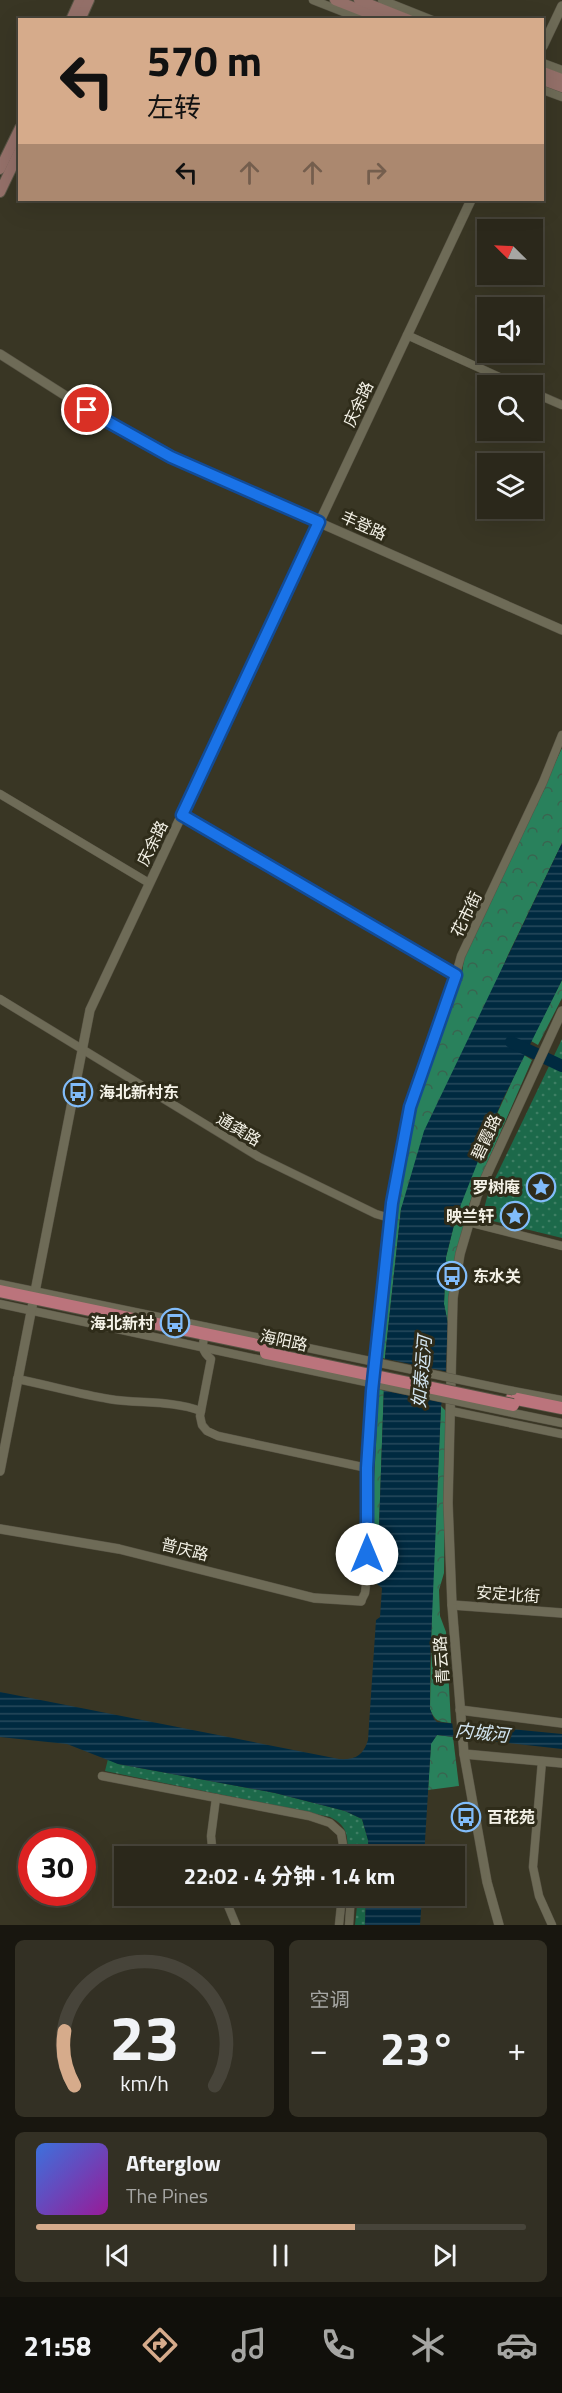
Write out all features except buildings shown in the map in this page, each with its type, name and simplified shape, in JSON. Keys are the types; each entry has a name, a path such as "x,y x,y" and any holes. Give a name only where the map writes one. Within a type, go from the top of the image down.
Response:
{"main road":[{"path":"72,18 80,0"},
{"path":"81,18 89,0"},
{"path":"335,0 381,18"},
{"path":"358,0 404,18"},
{"path":"544,72 562,79"},
{"path":"544,80 562,87"},
{"path":"0,169 18,132"},
{"path":"0,192 18,154"},
{"name":"海阳路","path":"0,1291 32,1301"},
{"name":"海阳路","path":"0,1297 32,1301 513,1402 562,1416"},
{"name":"海阳路","path":"513,1402 562,1408"}],"street":[{"path":"313,0 359,18"},
{"path":"382,0 427,18"},
{"path":"544,44 562,6"},
{"path":"544,63 562,70"},
{"path":"544,90 562,97"},
{"name":"庆余路","path":"0,1471 81,1049 94,999 471,201"},
{"path":"407,335 495,375"},
{"name":"丰登路","path":"0,354 135,438 181,461 562,630"},
{"path":"543,397 562,405"},
{"name":"花市街","path":"361,1601 365,1593 367,1576 367,1468 376,1341 390,1218 410,1107 461,956 543,782 562,735"},
{"path":"0,794 149,883"},
{"path":"182,815 456,975"},
{"name":"通龚路","path":"0,999 259,1157 376,1215 390,1218"},
{"name":"碧霞路","path":"452,1389 453,1298 468,1222 488,1168 562,1011"},
{"path":"468,1222 562,1246"},
{"path":"0,1284 32,1301"},
{"path":"0,1304 32,1301"},
{"path":"204,1337 203,1352 211,1359 201,1411 202,1425 207,1431 218,1436 367,1468"},
{"path":"17,1380 110,1400 163,1402 189,1406 201,1411"},
{"name":"青云路","path":"452,1389 448,1503 452,1605 462,1742 487,1882 499,1925"},
{"path":"513,1402 562,1400"},
{"path":"513,1402 562,1423"},
{"path":"451,1411 562,1434"},
{"name":"普庆路","path":"0,1529 119,1549 314,1598 361,1601"},
{"name":"安定北街","path":"452,1605 562,1613"},
{"path":"460,1715 562,1723"},
{"path":"464,1754 562,1763"},
{"path":"542,1761 533,1867 539,1896 552,1925"},
{"path":"102,1776 309,1816 330,1823 341,1833 343,1846"},
{"path":"212,1846 216,1798"},
{"path":"229,1906 236,1925"},
{"path":"339,1925 341,1906"},
{"path":"349,1925 350,1906"}],"green space":[{"path":"562,748 562,843 508,955 401,1209 385,1357 377,1584 372,1578 373,1501 383,1310 395,1211 413,1104 462,974 464,958"},
{"path":"562,980 562,998 538,1045 531,1041"},
{"path":"562,1039 562,1238 489,1220 484,1209 488,1193"},
{"path":"524,1055 532,1060 470,1202 451,1279 448,1324 444,1304 446,1257 456,1217 479,1153"},
{"path":"441,1406 446,1411 444,1573 439,1590 440,1616 446,1632 451,1723 438,1720 430,1709 432,1599"},
{"path":"437,1735 453,1737 459,1786 428,1790 431,1743"},
{"path":"108,1759 118,1764 275,1793 345,1811 362,1819 368,1846 347,1846 344,1829 330,1817 105,1771"},
{"path":"357,1906 366,1906 365,1925 355,1925"}],"water":[{"name":"如泰运河","path":"562,843 562,980 501,1103 456,1217 446,1257 444,1304 448,1324 445,1386 441,1406 430,1709 437,1722 562,1734 562,1749 437,1735 431,1744 425,1846 368,1846 362,1819 345,1811 275,1793 118,1764 67,1744 0,1737 0,1692 339,1759 354,1758 364,1750 368,1740 376,1620 380,1617 382,1588 377,1584 385,1357 401,1209 424,1131"},
{"path":"366,1906 421,1906 420,1925 365,1925"}],"pier":[{"path":"382,1358 449,1372 445,1403 381,1390"},
{"path":"452,1721 471,1723 472,1741 454,1739"}],"waterway":[{"name":"内城河","path":"511,1042 562,1066"}],"place":[{"name":"海北新村东","path":"78,1092"},
{"name":"罗树庵","path":"541,1187"},
{"name":"映兰轩","path":"515,1216"},
{"name":"东水关","path":"452,1276"},
{"name":"海北新村","path":"175,1323"},
{"name":"百花苑","path":"466,1817"}],"route":[{"path":"87,410 171,457 319,522 182,815 456,975 410,1107 392,1203 372,1391 367,1468 367,1554"}]}
